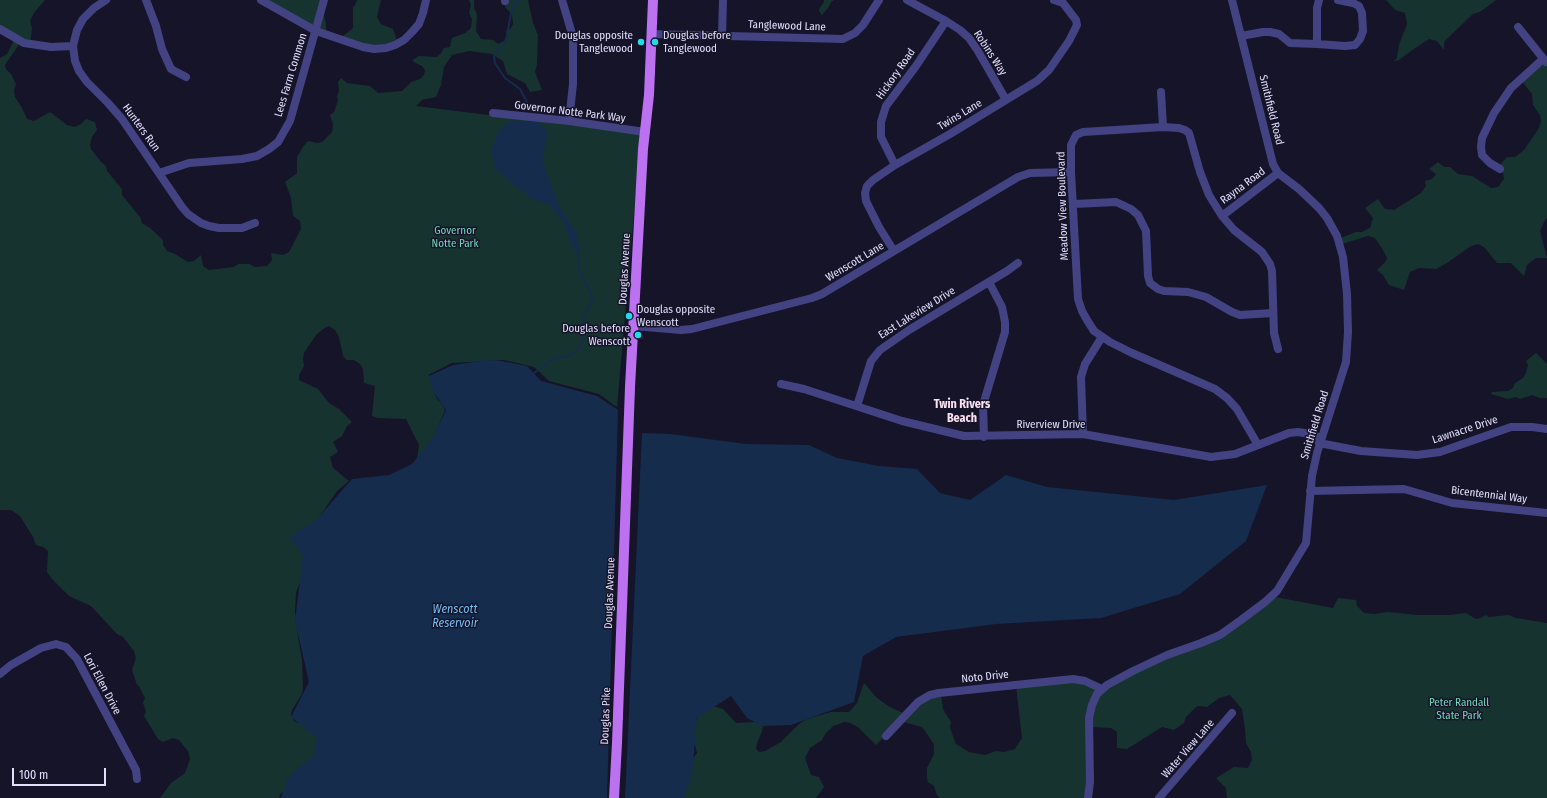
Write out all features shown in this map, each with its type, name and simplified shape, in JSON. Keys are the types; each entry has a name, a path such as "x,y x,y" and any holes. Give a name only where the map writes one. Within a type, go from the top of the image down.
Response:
{"main road":[{"name":"Douglas Avenue","path":"621,635 630,387 645,132 649,95 653,0"},
{"name":"Douglas Pike","path":"614,798 618,743 621,635"}],"street":[{"name":"Hunters Run","path":"106,0 94,8 83,19 78,30 73,46 75,61 79,71 87,82 122,119 182,207 201,223 209,226 242,228 255,223"},
{"path":"146,0 156,26 162,49 171,69 186,77"},
{"path":"261,0 316,31 363,47 374,49 386,48 404,40 419,24 426,0"},
{"name":"Lees Farm Common","path":"159,173 189,162 242,159 257,156 278,142 290,121 324,0"},
{"path":"562,0 573,37 573,84 569,121"},
{"path":"722,36 723,0"},
{"name":"Tanglewood Lane","path":"651,34 843,39 854,33 862,25 879,0"},
{"name":"Robins Way","path":"907,0 946,21 960,30 968,38 978,51 1006,100"},
{"name":"Twins Lane","path":"894,251 879,227 866,201 865,193 868,186 873,180 894,165 1037,81 1048,70 1075,32 1077,25 1076,20 1063,3 1054,0"},
{"name":"Smithfield Road","path":"1102,689 1140,668 1168,655 1201,644 1220,635 1273,595 1281,585 1306,543 1312,476 1320,440 1335,400 1346,362 1348,332 1347,294 1343,257 1337,236 1320,208 1278,173 1273,164 1232,0"},
{"path":"1317,44 1317,8 1319,0"},
{"path":"1241,36 1270,32 1279,34 1290,43 1354,45 1361,36 1363,20 1361,9 1353,3 1338,0"},
{"name":"Hickory Road","path":"894,165 881,138 881,122 886,106 916,66 946,21"},
{"path":"1500,169 1490,163 1482,155 1482,138 1490,120 1503,98 1515,83 1545,61 1518,27"},
{"path":"0,29 24,43 51,47 73,46"},
{"path":"1161,92 1163,127"},
{"name":"Governor Notte Park Way","path":"493,113 569,121 645,132"},
{"name":"Meadow View Boulevard","path":"1258,445 1237,409 1228,398 1215,389 1132,353 1102,337 1094,331 1087,320 1078,300 1074,204 1071,172 1071,144 1072,140 1079,132 1163,127 1179,128 1189,133 1200,172 1209,195 1222,216 1234,230 1262,252 1270,264 1272,271 1274,333 1278,350"},
{"name":"Wenscott Lane","path":"634,326 681,330 692,329 812,298 822,294 1018,177 1030,173 1071,172"},
{"name":"Rayna Road","path":"1222,216 1278,173"},
{"path":"1074,204 1116,202 1131,209 1138,215 1144,224 1146,231 1148,276 1150,283 1158,289 1164,291 1188,292 1206,297 1240,315 1273,313"},
{"name":"East Lakeview Drive","path":"857,406 871,362 880,350 1018,263"},
{"path":"984,437 983,405 1003,340 1005,327 1002,307 989,282"},
{"path":"1083,434 1081,377 1085,364 1102,337"},
{"name":"Riverview Drive","path":"781,384 804,389 902,421 964,436 984,437 1083,434 1211,456 1235,454 1289,433 1298,432 1310,434 1320,440"},
{"name":"Lawnacre Drive","path":"1320,440 1362,451 1417,455 1445,450 1511,427 1547,429"},
{"name":"Bicentennial Way","path":"1310,492 1404,489 1452,503 1547,513"},
{"name":"Lori Ellen Drive","path":"0,674 6,668 41,648 56,644 66,647 77,660 136,770 137,779"},
{"name":"Noto Drive","path":"886,736 918,702 930,695 939,693 1073,679 1084,681 1102,689"},
{"path":"1088,798 1090,782 1090,718 1094,700 1102,689"},
{"name":"Water View Lane","path":"1159,798 1232,713"}],"green space":[{"name":"Governor Notte Park","path":"0,0 45,0 34,13 30,21 32,28 30,44 20,43 5,65 16,84 14,90 15,97 27,119 34,121 50,112 67,125 75,127 86,119 95,122 97,130 92,137 90,145 91,149 106,166 107,171 122,189 122,195 140,217 142,223 163,240 163,245 167,251 188,262 194,261 201,255 203,266 209,270 234,267 238,264 249,264 255,267 267,266 272,260 271,253 283,255 289,252 301,229 300,221 293,216 291,198 285,182 297,173 297,157 308,141 317,143 322,142 332,132 333,124 330,115 334,112 338,101 338,82 341,78 347,83 370,86 378,93 402,91 411,82 420,79 424,75 425,70 422,66 412,60 419,56 437,57 444,48 450,47 452,38 465,33 471,28 472,19 469,13 471,5 469,0 474,0 474,8 477,14 476,31 481,39 493,40 498,44 504,41 506,31 511,28 513,24 512,14 505,7 505,0 528,0 533,23 538,35 537,64 535,72 542,90 530,92 525,83 507,74 503,61 492,54 469,51 452,55 444,67 441,85 436,97 422,100 416,106 641,134 617,407 599,394 549,381 534,367 504,360 452,363 428,375 433,377 435,387 434,393 445,410 429,449 417,460 419,445 406,419 378,418 372,416 375,386 364,383 363,369 360,364 354,360 347,360 343,356 339,337 335,330 329,326 323,329 316,335 304,353 304,366 299,375 299,380 318,389 329,403 339,409 352,422 347,426 342,436 333,442 338,452 330,457 333,468 349,481 337,491 300,550 306,561 304,574 296,592 295,611 302,660 303,688 302,694 292,710 291,715 294,721 316,730 321,748 286,791 281,793 279,798 160,798 171,783 185,773 190,759 188,751 179,740 173,738 163,742 158,739 144,716 146,712 143,703 145,698 137,685 132,670 136,658 134,651 123,637 117,634 91,606 69,596 52,579 47,572 48,551 43,547 36,545 33,537 20,516 11,510 0,510 0,58 7,54 14,40 0,30"},
{"path":"261,0 323,0 322,6 326,24 326,33 338,40 353,28 353,7 357,0 381,0 377,17 381,24 393,29 397,41 389,46 375,48 346,44 285,14"},
{"path":"824,0 834,0 822,15 819,9"},
{"path":"1386,0 1496,0 1480,12 1473,14 1450,36 1444,42 1444,50 1437,41 1429,39 1399,60 1394,61 1397,58 1399,45 1407,24 1405,13 1395,10"},
{"path":"1547,60 1547,218 1540,231 1547,258 1536,258 1527,265 1524,276 1511,263 1497,263 1484,247 1478,244 1471,246 1436,269 1419,268 1410,272 1404,290 1389,285 1383,275 1377,270 1387,258 1375,238 1368,236 1342,244 1341,238 1370,228 1373,218 1365,208 1378,199 1385,209 1394,210 1421,193 1426,186 1425,181 1432,179 1436,174 1429,169 1438,162 1444,167 1450,167 1458,174 1472,176 1491,188 1498,187 1504,179 1503,173 1498,167 1507,157 1515,157 1524,150 1539,128 1541,121 1540,115 1533,105 1532,94 1521,80"},
{"path":"1536,353 1547,364 1547,398 1540,398 1532,395 1520,399 1516,397 1508,399 1491,394 1492,392 1508,391 1513,388 1515,383 1523,378 1526,373 1528,365 1526,361"},
{"name":"Peter Randall State Park","path":"1275,597 1333,608 1338,598 1356,600 1357,606 1364,613 1374,614 1388,612 1417,615 1449,615 1466,613 1476,619 1486,615 1489,617 1509,615 1516,618 1547,623 1547,798 1227,798 1226,788 1216,778 1234,767 1248,768 1252,760 1251,752 1246,743 1242,709 1230,695 1219,698 1207,707 1196,707 1186,717 1184,723 1174,730 1162,727 1127,749 1117,748 1117,732 1111,728 1091,727 1089,798 940,798 937,795 934,786 928,782 927,777 927,768 934,754 934,744 922,727 900,721 876,745 858,727 850,723 845,722 833,726 822,740 810,748 805,758 811,775 819,777 824,787 816,798 673,798 697,753 693,737 696,721 699,715 713,706 723,709 736,723 755,722 763,725 756,749 759,752 765,751 781,742 799,724 807,719 831,712 849,712 857,703 864,683 876,697 888,706 903,713 916,704 941,695 943,709 951,722 950,728 956,744 969,752 985,755 996,751 1004,752 1015,749 1022,738 1016,686 1082,678 1102,688 1198,645"}],"water":[{"path":"510,121 538,121 548,133 542,160 559,206 577,234 580,255 573,249 563,221 549,204 532,199 495,168 491,150 499,131"},
{"name":"Wenscott Reservoir","path":"487,360 527,366 541,381 597,396 618,410 607,798 281,798 288,777 313,756 317,738 291,717 309,682 295,621 303,556 290,537 317,519 352,479 389,475 412,464 432,439 446,410 434,393 429,376 453,365"},
{"path":"642,433 670,434 746,444 809,445 837,458 879,466 917,469 940,493 970,500 1006,475 1047,487 1174,500 1267,485 1246,541 1180,594 1101,618 996,624 896,637 863,656 854,702 791,725 762,726 747,718 731,696 697,718 692,776 684,798 625,798"}],"waterway":[{"path":"518,0 512,8 506,41 494,56 495,63 505,78 520,89 531,110"},
{"path":"534,373 552,360 568,356 575,352 581,345 583,319 592,301 591,294 579,269 578,252"}],"place":[{"name":"Douglas opposite Tanglewood","path":"641,42"},
{"name":"Douglas before Tanglewood","path":"655,42"},
{"name":"Douglas opposite Wenscott","path":"629,316"},
{"name":"Douglas before Wenscott","path":"638,335"}],"district":[{"name":"Twin Rivers Beach","path":"962,412"}]}
